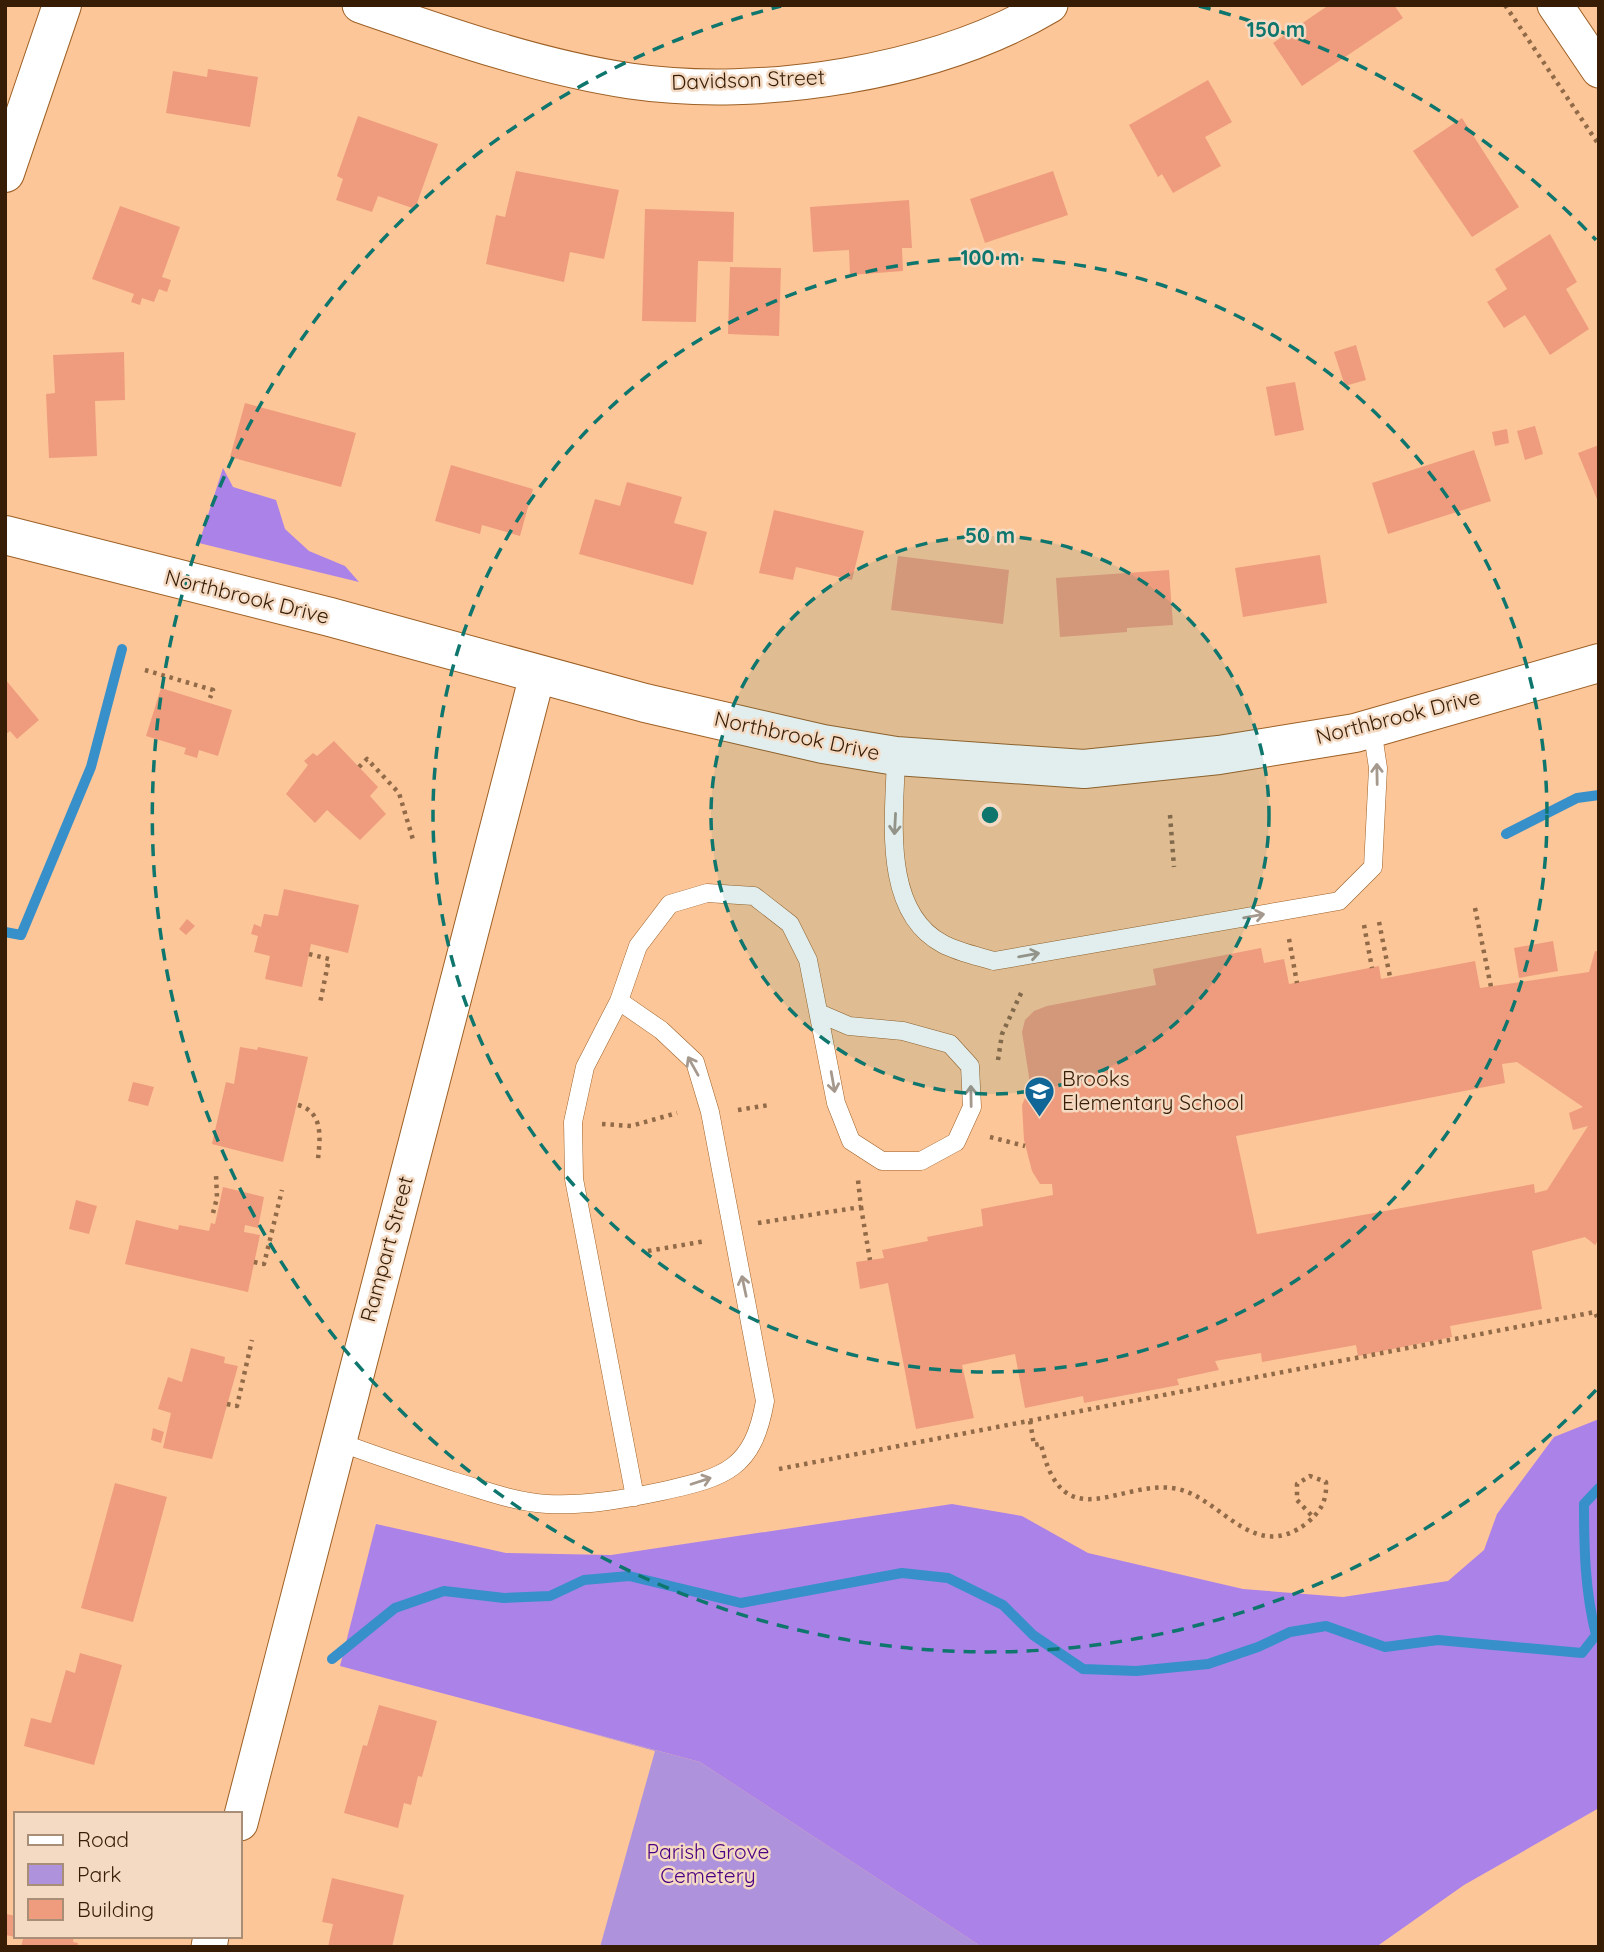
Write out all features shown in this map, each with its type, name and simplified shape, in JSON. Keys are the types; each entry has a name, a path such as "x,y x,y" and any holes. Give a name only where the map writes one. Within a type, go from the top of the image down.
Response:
{"street":[{"path":"5,173 62,5"},
{"name":"Davidson Street","path":"360,5 533,59 631,81 691,86 827,78 905,64 953,51 1050,5"},
{"path":"1555,5 1599,70"},
{"name":"Northbrook Drive","path":"5,535 330,617 537,676 823,744 896,755 1084,769 1219,755 1372,728 1599,663"},
{"name":"Rampart Street","path":"242,1815 537,676"}],"lane":[{"path":"896,755 893,852 909,914 942,943 994,961 1339,901 1373,867 1378,768 1372,728"},
{"path":"635,1497 574,1180 573,1122 585,1067 619,1001 638,946 670,904 707,893 754,896 790,923 808,960 821,1014 836,1102 851,1141 882,1161 920,1161 956,1142 972,1107 970,1066 950,1044 902,1031 849,1026 821,1014"},
{"path":"337,1441 511,1499 582,1504 635,1497 699,1483 730,1470 751,1449 760,1426 765,1401 710,1112 695,1062 661,1030 619,1001"}],"path":[{"path":"1505,5 1599,145"},
{"path":"145,670 213,690 210,698"},
{"path":"359,767 368,760 399,793 414,843"},
{"path":"1170,815 1174,867"},
{"path":"1475,908 1491,987"},
{"path":"1379,922 1390,977"},
{"path":"1364,925 1372,968"},
{"path":"1289,939 1297,983"},
{"path":"309,954 329,958 320,1003"},
{"path":"997,1061 1002,1034 1023,989"},
{"path":"298,1105 308,1109 318,1123 321,1134 318,1160"},
{"path":"737,1110 769,1105"},
{"path":"597,1123 631,1126 677,1113"},
{"path":"990,1137 1025,1146"},
{"path":"214,1213 217,1198 216,1175"},
{"path":"858,1176 870,1260"},
{"path":"254,1262 264,1264 282,1190"},
{"path":"757,1224 862,1207"},
{"path":"648,1251 706,1241"},
{"path":"779,1469 1595,1312 1599,1322"},
{"path":"227,1404 237,1406 252,1340"},
{"path":"1030,1421 1034,1445 1041,1444 1046,1467 1056,1483 1074,1496 1093,1500 1162,1488 1179,1489 1196,1497 1239,1528 1260,1534 1282,1535 1298,1530 1313,1517 1327,1500 1326,1482 1310,1476 1297,1485 1297,1500 1313,1517"}],"green space":[{"name":"Parish Grove Cemetery","path":"553,1723 700,1762 982,1947 600,1947 655,1751"}],"shaded area":[{"path":"223,468 233,487 276,500 285,529 309,551 345,566 359,582 199,543"},
{"path":"1599,1419 1599,1808 1464,1885 1376,1947 982,1947 700,1762 340,1666 376,1524 506,1553 611,1555 952,1504 1022,1516 1088,1553 1243,1589 1343,1597 1448,1581 1484,1550 1497,1514 1554,1437"}],"building":[{"path":"1329,5 1394,5 1403,18 1302,86 1273,43"},
{"path":"208,69 258,77 250,127 166,113 173,71 207,77"},
{"path":"1208,80 1232,122 1205,137 1221,166 1173,193 1162,174 1158,177 1129,125"},
{"path":"358,116 438,144 415,209 378,196 372,212 336,200 343,179 337,176"},
{"path":"1462,118 1519,207 1472,237 1413,151"},
{"path":"516,171 619,190 604,259 570,252 564,282 486,264 496,215 505,217"},
{"path":"1053,171 1068,215 985,243 970,199"},
{"path":"909,200 912,248 902,248 903,271 850,275 849,250 813,252 810,207"},
{"path":"120,206 180,227 162,277 171,280 167,292 159,289 154,302 142,298 140,305 131,302 134,294 92,279"},
{"path":"645,209 734,212 733,262 698,261 696,322 642,321"},
{"path":"1550,234 1577,282 1566,289 1589,329 1550,355 1525,315 1504,328 1487,302 1507,289 1495,269"},
{"path":"730,267 781,268 779,336 728,334"},
{"path":"1356,345 1366,380 1345,386 1334,352"},
{"path":"124,352 125,400 95,401 97,456 49,458 46,394 55,393 53,355"},
{"path":"1295,382 1304,430 1275,436 1266,387"},
{"path":"245,403 356,433 341,487 230,457"},
{"path":"1535,426 1543,454 1525,460 1517,431"},
{"path":"1507,429 1509,443 1495,446 1492,432"},
{"path":"1599,445 1599,504 1578,453"},
{"path":"1474,450 1491,501 1388,534 1372,483"},
{"path":"451,465 533,489 520,536 482,525 480,534 435,521"},
{"path":"627,482 682,497 674,523 707,532 693,585 579,554 595,499 620,506"},
{"path":"774,510 864,531 852,580 796,567 793,580 759,573"},
{"path":"1320,555 1327,603 1243,617 1235,568"},
{"path":"898,556 1009,570 1003,624 891,610"},
{"path":"1169,570 1173,625 1127,628 1127,632 1060,637 1056,578"},
{"path":"5,679 39,720 17,739 10,731 5,735"},
{"path":"161,688 232,710 218,756 199,750 197,758 184,754 186,748 146,736"},
{"path":"334,741 378,787 370,796 386,814 360,840 327,810 315,823 286,794 308,765 304,761 313,753 317,756"},
{"path":"284,889 359,905 348,953 311,944 302,987 265,979 270,956 254,952 258,936 251,934 254,924 261,927 264,914 278,916"},
{"path":"187,919 195,926 186,935 179,929"},
{"path":"1553,941 1558,971 1519,978 1514,948"},
{"path":"1261,948 1264,963 1284,959 1289,984 1379,966 1381,979 1475,961 1480,988 1589,972 1595,951 1599,952 1599,1239 1595,1245 1585,1237 1532,1251 1542,1309 1450,1326 1452,1337 1358,1356 1356,1345 1262,1362 1261,1353 1215,1361 1219,1370 1177,1379 1179,1385 1084,1403 1083,1396 1025,1408 1015,1354 962,1365 974,1418 916,1429 888,1283 860,1289 856,1262 884,1258 882,1250 928,1241 927,1237 983,1226 981,1209 1053,1195 1052,1184 1040,1184 1032,1171 1024,1140 1022,1105 1025,1098 1032,1096 1022,1032 1025,1020 1034,1011 1047,1006 1156,985 1153,969","holes":["1517,1062 1583,1107 1569,1113 1573,1130 1588,1126 1547,1190 1535,1193 1534,1184 1257,1234 1236,1136 1505,1083 1502,1064"]},
{"path":"240,1047 257,1050 258,1047 308,1057 283,1162 212,1144 226,1082 234,1084"},
{"path":"133,1082 154,1087 148,1106 128,1101"},
{"path":"223,1187 264,1197 258,1228 245,1225 244,1232 260,1235 248,1292 125,1264 136,1220 178,1230 179,1225 209,1231 211,1223 215,1224"},
{"path":"76,1200 97,1206 89,1234 69,1229"},
{"path":"191,1348 225,1357 224,1363 238,1366 212,1459 163,1448 171,1413 158,1409 168,1377 182,1382"},
{"path":"153,1428 164,1432 161,1443 151,1440"},
{"path":"115,1483 167,1497 133,1622 81,1608"},
{"path":"80,1653 122,1665 94,1765 24,1746 31,1718 51,1723 66,1670 75,1673"},
{"path":"379,1705 437,1721 422,1777 418,1776 411,1805 404,1803 398,1828 344,1813 363,1745 367,1746"},
{"path":"332,1878 404,1895 392,1947 328,1947 333,1924 322,1922"},
{"path":"6,1914 14,1916 14,1937 5,1935"},
{"path":"21,1938 74,1938 73,1942 78,1943 77,1947 21,1947 23,1939"}],"waterway":[{"path":"5,932 21,935 91,767 122,649"},
{"path":"1506,834 1577,798 1599,795"},
{"path":"332,1659 395,1608 444,1591 504,1598 550,1596 584,1580 629,1576 741,1603 902,1573 948,1578 1003,1605 1033,1635 1083,1669 1136,1671 1208,1664 1258,1647 1290,1632 1326,1626 1385,1647 1438,1640 1582,1653 1596,1635 1586,1570 1584,1504 1599,1488"}],"place":[{"name":"Brooks Elementary School","path":"1039,1118"}]}
